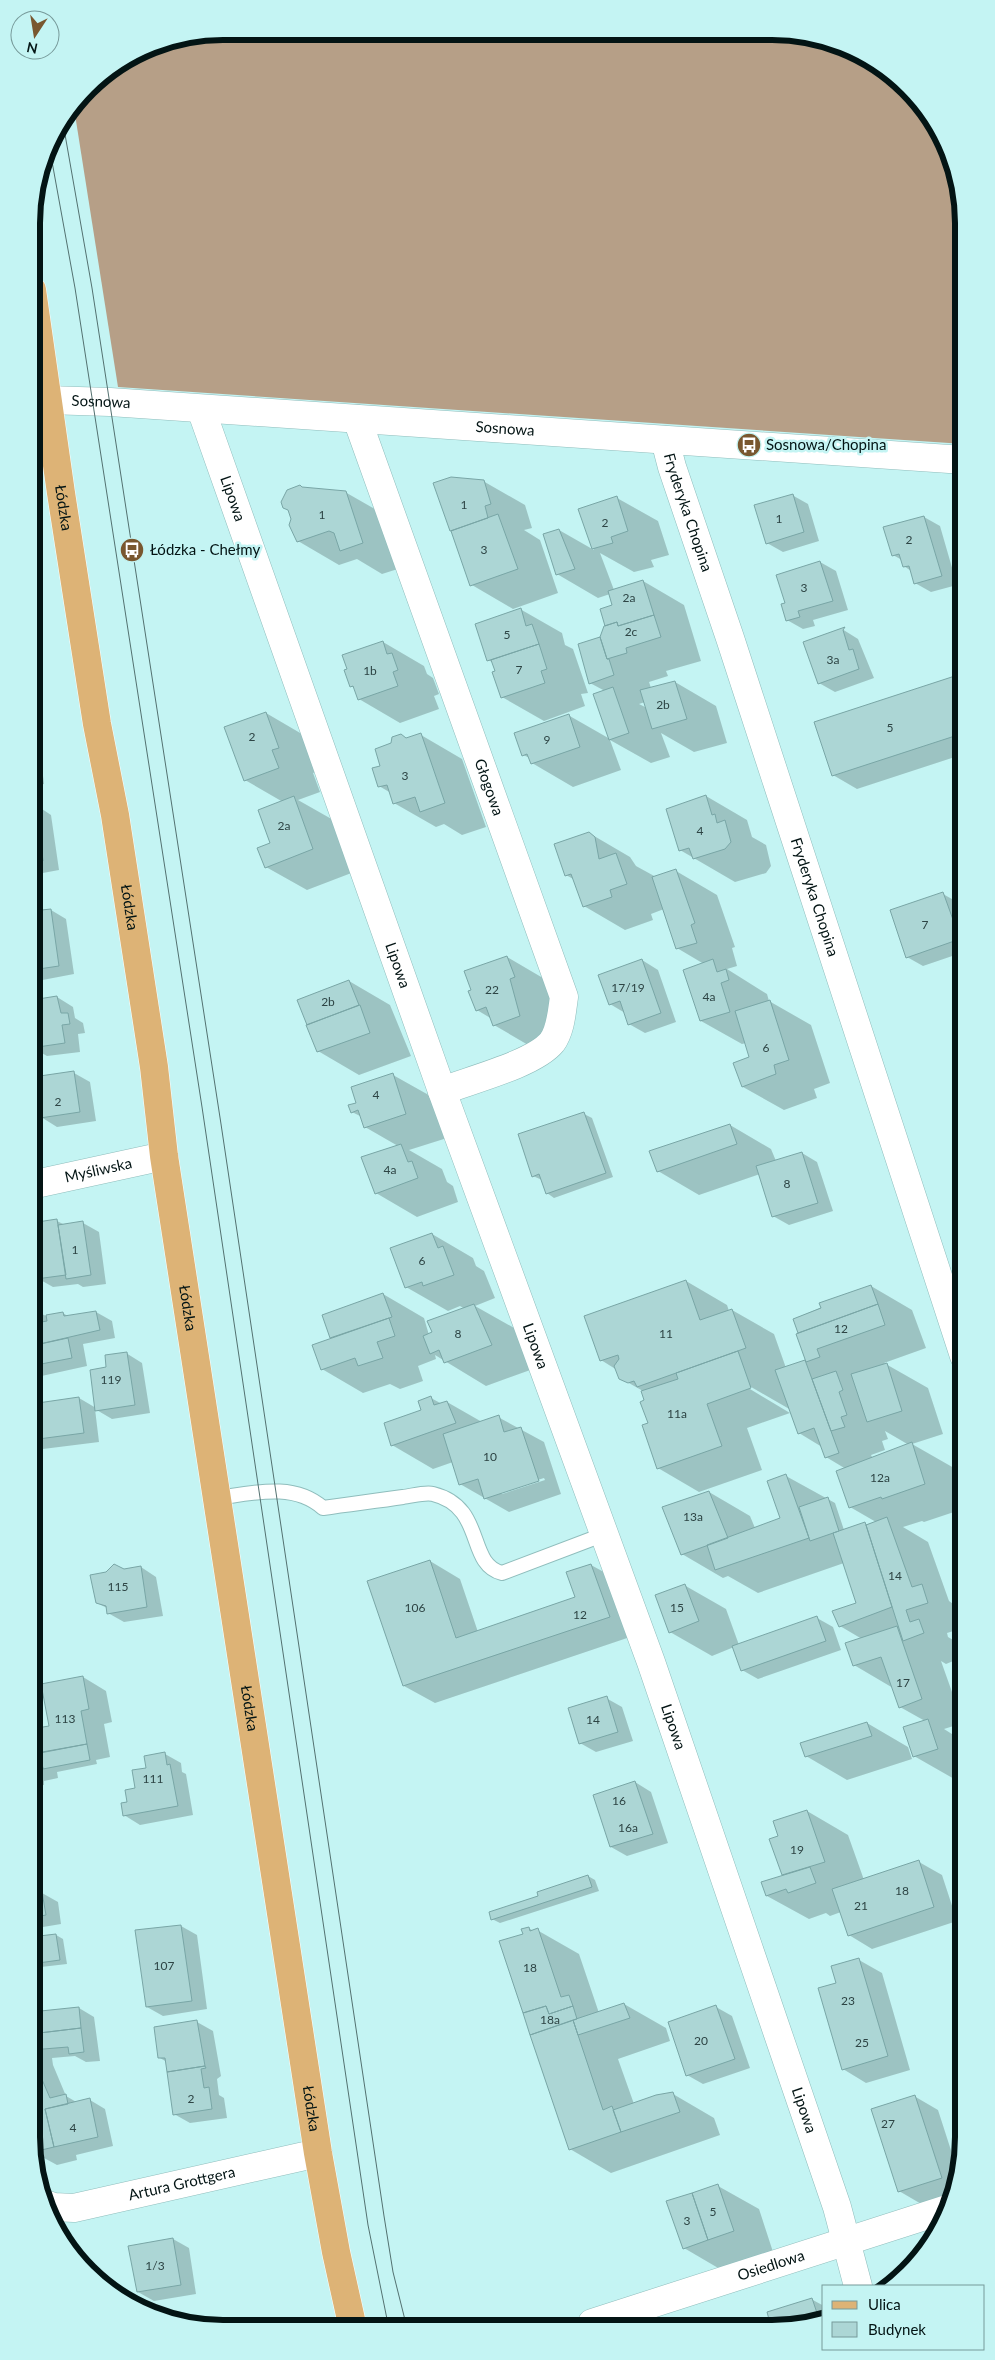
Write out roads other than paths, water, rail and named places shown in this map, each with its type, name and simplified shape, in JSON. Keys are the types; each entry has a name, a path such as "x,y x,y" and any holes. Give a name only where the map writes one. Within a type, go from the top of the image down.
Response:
{"main road":[{"name":"Łódzka","path":"40,353 95,714 119,844 154,1067 164,1156 318,2153 336,2252 351,2320"}],"street":[{"name":"Sosnowa","path":"46,400 110,402 955,459"},
{"name":"Lipowa","path":"201,409 442,1090 605,1534 834,2198 858,2285"},
{"name":"Głogowa","path":"357,419 564,997 561,1019 552,1041 541,1050 528,1059 442,1090"},
{"name":"Fryderyka Chopina","path":"665,440 672,467 730,638 955,1328"},
{"name":"Myśliwska","path":"40,1183 164,1156"},
{"name":"Artura Grottgera","path":"54,2207 74,2208 318,2153"},
{"name":"Osiedlowa","path":"601,2320 939,2212"}],"lane":[{"path":"218,1498 259,1492 292,1492 305,1495 323,1508 431,1494 452,1500 467,1517 484,1562 492,1570 502,1573 605,1534"}],"tram line":[{"path":"65,133 92,288 221,1124 384,2216 393,2272 405,2320"},
{"path":"52,160 75,288 202,1107 368,2225 387,2320"}],"place":[{"name":"Sosnowa/Chopina","path":"749,445"},
{"name":"Łódzka - Chełmy","path":"132,550"}]}
